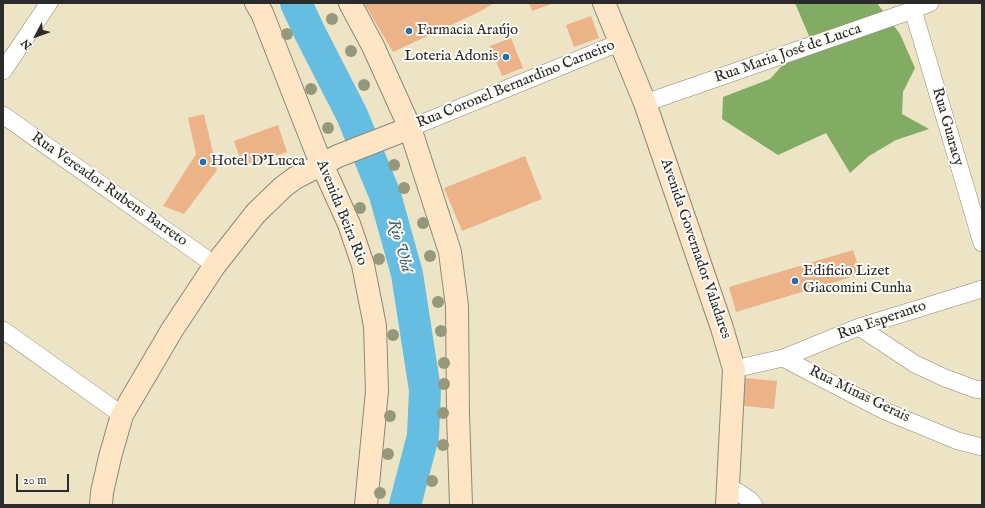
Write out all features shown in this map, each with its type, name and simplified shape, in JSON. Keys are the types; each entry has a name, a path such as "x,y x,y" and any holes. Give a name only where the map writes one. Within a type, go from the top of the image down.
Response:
{"main road":[{"name":"Avenida Beira Rio","path":"256,3 332,159 349,224 363,265 375,326 377,391 366,505"},
{"path":"350,3 373,46 401,131 450,252 457,306 458,414 462,505"},
{"name":"Avenida Governador Valadares","path":"604,3 645,103 722,328 734,369 727,496"},
{"path":"101,505 102,492 110,457 122,415 172,330 215,265 256,214 283,187 295,178 332,159 401,131"}],"street":[{"path":"3,71 49,3"},
{"name":"Rua Maria José de Lucca","path":"645,103 930,3"},
{"name":"Rua Guaracy","path":"913,10 982,243"},
{"name":"Rua Coronel Bernardino Carneiro","path":"401,131 621,42"},
{"name":"Rua Vereador Rubens Barreto","path":"3,115 215,265"},
{"name":"Rua Esperanto","path":"783,358 859,327 982,289"},
{"path":"859,327 915,364 945,378 975,389 982,390"},
{"path":"3,330 122,415"},
{"path":"734,369 783,358"},
{"name":"Rua Minas Gerais","path":"783,358 885,411 958,441 982,447"},
{"path":"727,496 738,492 750,500 754,505"}],"green space":[{"path":"795,3 877,3 900,34 915,68 903,92 902,114 929,129 896,140 869,156 850,173 826,133 778,155 722,119 723,97 770,79 809,36"}],"building":[{"name":"Farmacia Araújo","path":"364,3 494,3 481,11 393,52"},
{"path":"529,3 554,3 532,11"},
{"path":"591,16 599,38 574,47 566,25"},
{"name":"Loteria Adonis","path":"511,38 523,68 502,76 490,46"},
{"name":"Hotel D'Lucca","path":"204,114 217,170 184,214 163,206 196,154 188,118"},
{"path":"278,125 287,152 243,167 234,141"},
{"path":"525,156 542,199 462,231 444,188"},
{"name":"Edificio Lizet Giacomini Cunha","path":"853,250 861,274 736,312 729,287"},
{"path":"745,378 777,381 774,409 735,405 736,386"}],"waterway":[{"name":"Rio Ubá","path":"296,3 352,115 385,195 407,274 425,390 423,436 405,505"}],"place":[{"name":"Farmacia Araújo","path":"409,31"},
{"name":"Loteria Adonis","path":"506,57"},
{"name":"Hotel D'Lucca","path":"203,162"},
{"name":"Edificio Lizet Giacomini Cunha","path":"795,281"}]}
